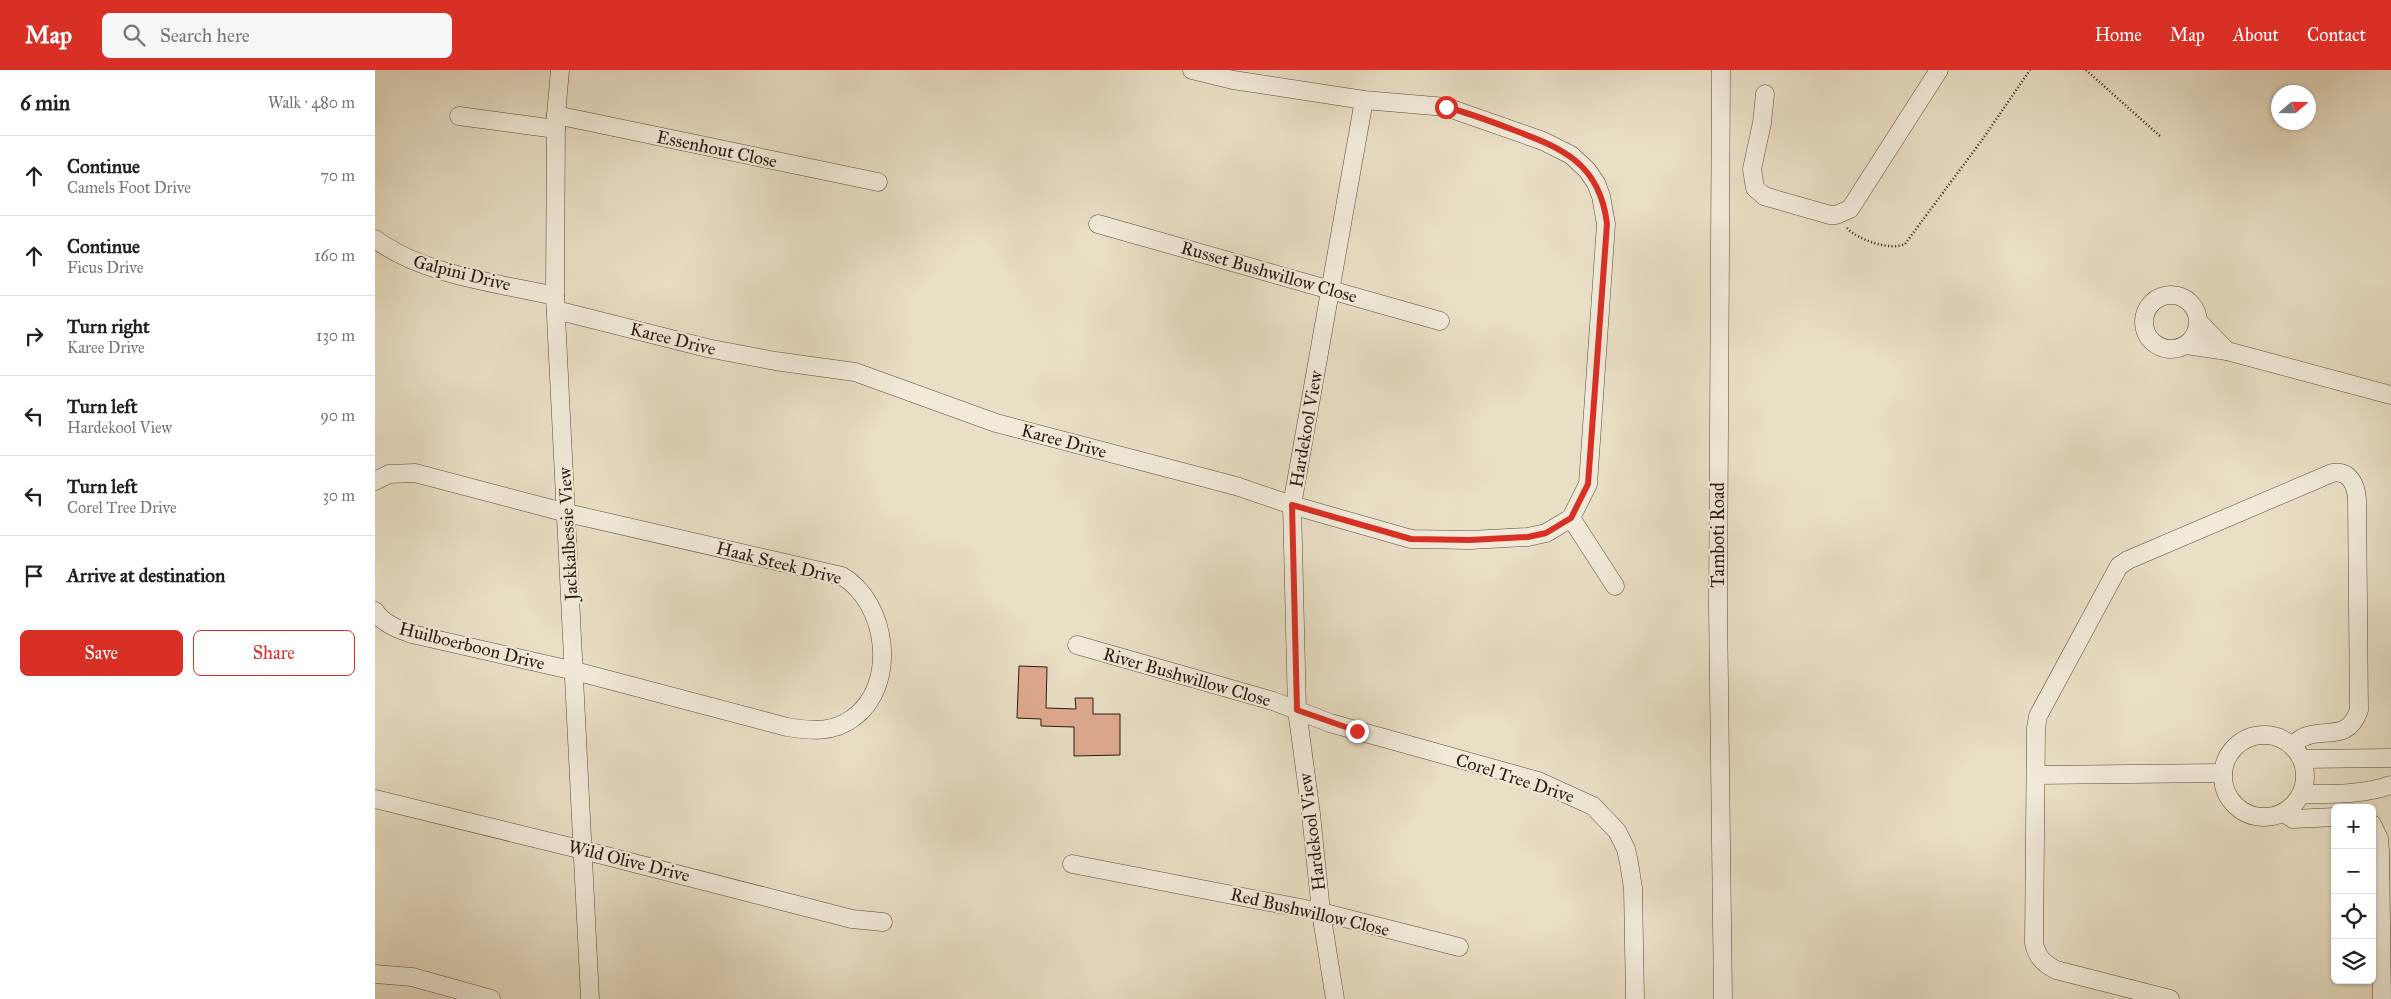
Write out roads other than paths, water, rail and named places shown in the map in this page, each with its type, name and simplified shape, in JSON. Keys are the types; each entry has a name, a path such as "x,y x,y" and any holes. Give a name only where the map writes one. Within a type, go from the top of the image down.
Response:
{"street":[{"name":"Jackkalbessie View","path":"560,70 556,122 555,303 590,999"},
{"path":"1191,70 1233,80 1364,100 1430,105 1464,112 1543,141 1571,155 1587,170 1601,196 1607,224 1588,484 1571,518 1615,586"},
{"name":"Tamboti Road","path":"1721,70 1719,635 1723,999"},
{"path":"1765,94 1762,123 1752,169 1755,188 1764,196 1836,215 1850,210 1939,70"},
{"name":"Hardekool View","path":"1335,999 1321,912 1297,710 1292,505 1364,100"},
{"name":"Essenhout Close","path":"459,116 556,122 878,182"},
{"name":"Russet Bushwillow Close","path":"1098,224 1440,321"},
{"name":"Galpini Drive","path":"375,239 406,259 555,303"},
{"path":"2227,350 2199,322 2193,305 2178,295 2160,296 2147,309 2144,327 2153,342 2169,350 2186,345 2227,350 2386,394 2391,408"},
{"name":"Karee Drive","path":"555,303 707,348 775,362 855,372 996,423 1235,486 1397,537 1424,540 1528,537 1546,533 1571,518"},
{"path":"2186,345 2197,331 2199,322"},
{"path":"2170,999 2055,970 2044,964 2036,954 2034,943 2036,728 2038,716 2119,566 2128,560 2339,472 2349,477 2354,483 2357,499 2359,710 2348,728 2339,733 2302,738 2297,753"},
{"path":"375,481 389,474 415,473 567,513"},
{"name":"Haak Steek Drive","path":"567,513 842,576 856,586 873,608 881,634 882,647 878,679 872,695 863,708 855,718 844,724 817,732 787,727 575,671"},
{"name":"Huilboerboon Drive","path":"375,611 386,622 397,629 412,634 575,671"},
{"name":"River Bushwillow Close","path":"1077,645 1297,710"},
{"name":"Corel Tree Drive","path":"1297,710 1348,728 1538,781 1593,806 1617,831 1626,849 1633,888 1635,999"},
{"path":"2258,735 2272,736 2284,740 2297,753 2305,783 2294,805 2284,813 2272,817 2259,818 2237,808 2228,798 2224,786 2223,773 2226,760 2234,748 2245,739 2258,735"},
{"path":"2297,753 2391,758"},
{"path":"2036,775 2223,773"},
{"path":"2301,794 2341,794 2391,785"},
{"name":"Wild Olive Drive","path":"375,799 852,919 883,922"},
{"path":"2284,813 2293,820 2331,817"},
{"path":"2376,836 2379,845 2381,999"},
{"name":"Red Bushwillow Close","path":"1072,864 1321,912 1459,947"},
{"path":"375,974 412,978 491,999"}]}
